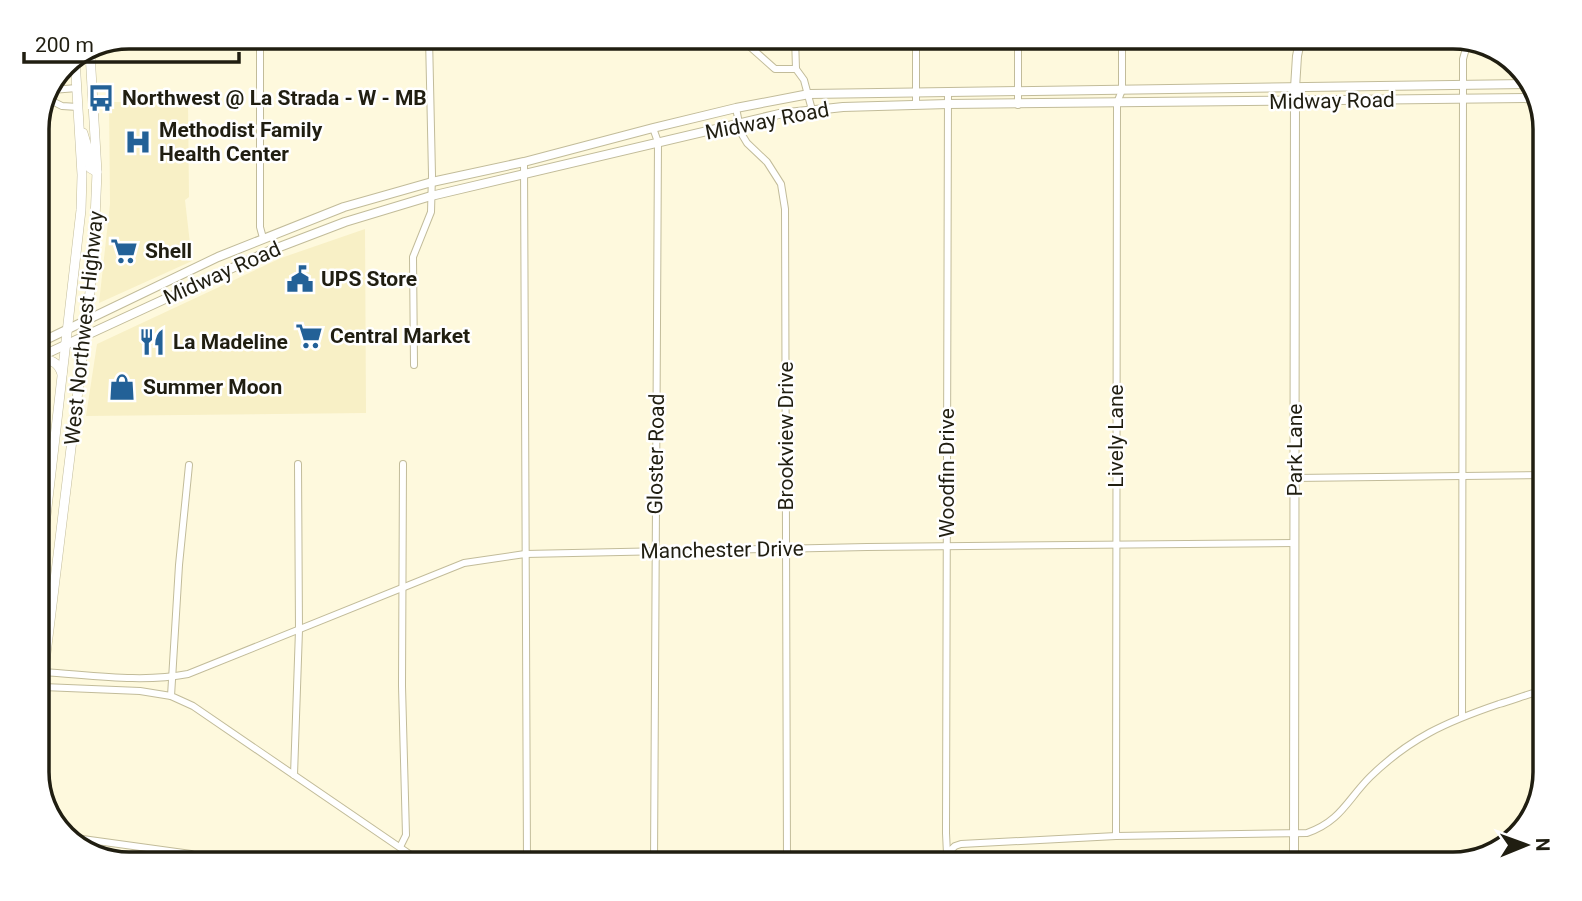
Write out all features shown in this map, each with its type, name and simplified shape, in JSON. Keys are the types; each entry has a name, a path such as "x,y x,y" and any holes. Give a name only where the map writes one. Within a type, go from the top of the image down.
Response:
{"main road":[{"name":"Park Lane","path":"1294,852 1295,88 1298,49"},
{"name":"West Northwest Highway","path":"49,610 94,254 97,172 90,59"},
{"name":"West Northwest Highway","path":"49,472 69,329 81,210 76,69"},
{"name":"Midway Road","path":"49,338 263,238 344,207 432,182 524,162 653,128 809,94 1518,84"},
{"path":"77,88 92,88"},
{"name":"Midway Road","path":"49,353 269,251 345,222 431,196 779,114 948,104 1527,98"},
{"path":"79,125 85,137 90,168 97,172"},
{"path":"263,238 269,251"},
{"path":"187,272 194,285"},
{"path":"49,360 60,366 63,377"}],"street":[{"path":"260,49 260,228 263,238"},
{"path":"414,365 413,257 429,219 432,182 429,49"},
{"path":"752,49 775,69 796,69"},
{"path":"796,49 796,69 804,80 812,110"},
{"path":"916,49 916,105"},
{"path":"1018,49 1018,105"},
{"name":"Lively Lane","path":"1116,836 1117,103 1122,90 1122,49"},
{"path":"1462,716 1463,59 1465,50"},
{"path":"60,89 77,88"},
{"name":"Woodfin Drive","path":"947,852 948,92"},
{"path":"54,102 62,106 78,107"},
{"name":"Brookview Drive","path":"736,108 741,133 747,143 774,170 784,195 787,852"},
{"name":"Gloster Road","path":"653,128 658,142 654,852"},
{"path":"524,162 527,852"},
{"path":"294,775 299,630 298,464"},
{"path":"400,847 406,835 403,464"},
{"path":"171,696 179,565 189,465"},
{"path":"1294,478 1533,475"},
{"name":"Manchester Drive","path":"49,673 173,677 197,672 464,563 525,554 1294,544"},
{"path":"49,686 140,691 171,696 193,706 407,852"},
{"path":"949,852 961,844 1116,836 1307,833 1326,826 1342,812 1367,779 1397,753 1440,726 1462,716 1533,694"},
{"path":"87,840 177,852"}],"shaded area":[{"path":"109,102 188,102 189,197 185,200 192,261 99,303 110,204"},
{"path":"365,229 366,413 86,416 97,344 281,258"}],"place":[{"name":"Northwest @ La Strada - W - MB","path":"101,98"},
{"name":"Methodist Family Health Center","path":"138,142"},
{"name":"Shell","path":"124,251"},
{"name":"UPS Store","path":"300,279"},
{"name":"Central Market","path":"309,336"},
{"name":"La Madeline","path":"152,342"},
{"name":"Summer Moon","path":"122,387"}]}
